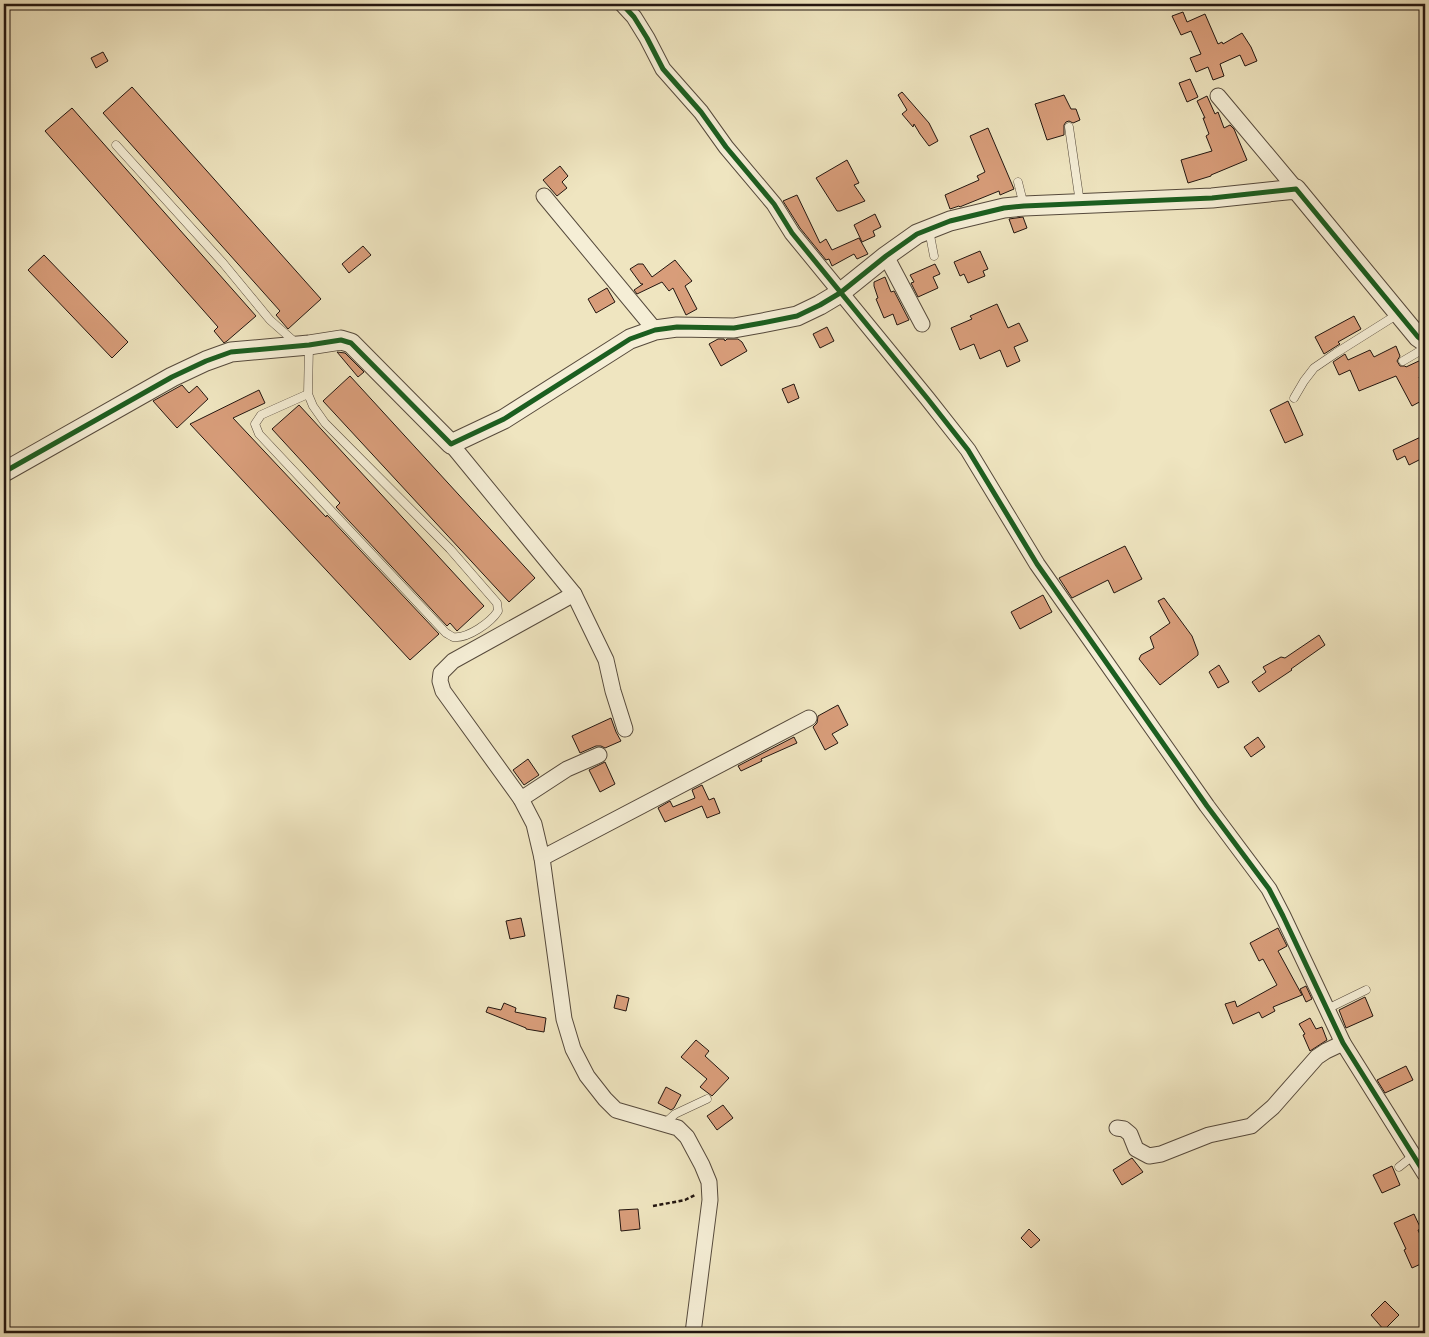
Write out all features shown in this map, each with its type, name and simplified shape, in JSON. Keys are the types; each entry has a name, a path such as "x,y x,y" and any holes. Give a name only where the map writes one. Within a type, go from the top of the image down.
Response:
{"street":[{"path":"622,4 634,17 663,69 701,112 726,147 769,198 792,233 968,450 1037,564 1207,806 1269,890 1343,1043 1425,1174"},
{"path":"1218,96 1398,314 1418,337 1425,342"},
{"path":"451,444 504,419 630,339 655,330 678,327 734,328 797,316 840,293 917,234 950,221 1004,208 1024,206 1212,198 1296,189"},
{"path":"544,196 655,330"},
{"path":"886,256 922,324"},
{"path":"4,472 172,377 206,361 232,352 341,340 352,343 451,444 574,594 606,660 625,729"},
{"path":"574,594 453,660 441,673 440,681 443,690 521,800 534,824 542,858 564,1019 572,1049 587,1076 616,1110 678,1128 687,1137 709,1182 710,1200 693,1333"},
{"path":"542,858 808,718"},
{"path":"521,800 567,769 599,755"},
{"path":"1117,1128 1124,1129 1130,1134 1136,1149 1149,1156 1161,1154 1209,1135 1251,1126 1273,1107 1317,1057 1343,1043"}],"lane":[{"path":"1069,127 1080,203"},
{"path":"116,145 223,263 270,320 304,345 308,394 313,406 326,423 450,549 497,603 498,611 494,618 468,635 454,637 446,633 259,434 255,424 261,415 308,394"},
{"path":"1018,182 1024,206"},
{"path":"929,230 934,256"},
{"path":"1294,398 1314,368 1398,314"},
{"path":"1402,361 1425,348"},
{"path":"1327,1009 1366,990"},
{"path":"664,1124 675,1114 707,1098"},
{"path":"1399,1167 1414,1155"}],"path":[{"path":"653,1206 685,1200 698,1194 709,1182"}],"building":[{"path":"1183,12 1187,22 1205,14 1218,44 1222,42 1223,44 1242,33 1257,61 1245,66 1240,55 1220,64 1224,76 1213,80 1208,67 1196,72 1190,58 1201,54 1191,31 1181,35 1172,16"},
{"path":"103,52 108,61 96,68 91,58"},
{"path":"1190,79 1198,97 1187,102 1179,83"},
{"path":"132,87 321,299 288,329 276,315 280,311 103,113"},
{"path":"902,92 929,123 938,141 929,146 914,124 913,127 902,114 907,110 898,95"},
{"path":"1064,95 1071,109 1076,109 1080,120 1073,123 1066,122 1064,125 1064,135 1047,140 1035,104"},
{"path":"1207,96 1215,114 1218,112 1224,128 1230,125 1234,129 1247,160 1211,176 1188,183 1181,160 1212,151 1206,136 1209,134 1203,118 1205,118 1197,101"},
{"path":"72,108 256,316 224,343 214,331 218,327 45,131"},
{"path":"988,128 1014,189 1000,195 999,191 960,207 950,209 945,195 979,180 977,176 985,172 970,136"},
{"path":"847,160 859,183 854,185 865,201 837,211 816,178"},
{"path":"560,166 568,176 562,182 567,188 557,196 543,180"},
{"path":"797,195 820,243 826,239 832,250 859,238 868,254 857,259 854,254 832,266 829,259 826,260 800,228 783,201"},
{"path":"875,214 881,227 873,231 875,236 862,242 854,225"},
{"path":"1023,217 1027,228 1014,233 1009,219"},
{"path":"363,246 371,255 349,273 342,264"},
{"path":"980,251 988,269 983,271 985,276 968,283 964,274 960,276 954,262"},
{"path":"44,255 128,342 112,358 28,270"},
{"path":"675,260 692,281 685,286 697,309 686,315 673,288 669,291 662,282 637,294 634,290 643,284 641,284 630,269 638,264 643,264 652,277"},
{"path":"935,264 940,274 933,277 938,288 918,297 911,283 914,282 910,275"},
{"path":"885,277 891,292 894,291 909,320 897,325 893,314 884,318 876,299 878,298 874,282"},
{"path":"607,288 615,302 596,313 588,299"},
{"path":"997,304 1008,328 1019,323 1028,341 1014,347 1020,361 1007,367 1000,350 980,359 974,344 960,350 951,328 972,319 970,316"},
{"path":"1354,316 1361,329 1338,342 1340,344 1324,354 1315,337"},
{"path":"827,327 834,341 820,348 813,334"},
{"path":"718,339 724,339 725,341 727,339 738,339 747,351 721,366 709,344"},
{"path":"1396,346 1400,356 1397,361 1400,366 1406,367 1421,360 1425,368 1425,373 1419,377 1425,389 1425,399 1412,406 1396,376 1359,391 1350,370 1339,375 1333,362 1345,354 1348,360 1370,350 1374,357"},
{"path":"337,352 345,353 364,372 358,377"},
{"path":"350,376 535,578 509,602 323,401"},
{"path":"794,384 799,398 788,403 782,389"},
{"path":"182,385 189,393 197,386 208,399 177,428 153,401"},
{"path":"259,390 265,403 233,418 439,634 410,660 190,424"},
{"path":"1288,401 1303,435 1285,443 1270,410"},
{"path":"299,405 484,606 457,631 450,623 447,626 336,507 340,503 272,429"},
{"path":"1425,435 1425,457 1409,465 1405,456 1397,460 1393,450"},
{"path":"1125,546 1142,579 1114,593 1108,580 1072,598 1059,578"},
{"path":"1043,595 1052,612 1020,629 1011,612"},
{"path":"1164,598 1192,636 1198,655 1160,685 1139,659 1141,655 1154,648 1150,637 1170,623 1158,601"},
{"path":"1319,635 1325,645 1259,692 1252,682 1266,672 1263,667 1281,657 1285,658"},
{"path":"1219,665 1229,682 1218,688 1209,672"},
{"path":"838,705 848,725 832,734 838,743 825,750 813,727 817,723 818,716"},
{"path":"611,718 621,741 605,748 596,746 580,753 572,736"},
{"path":"794,737 797,743 761,759 762,761 741,771 738,766"},
{"path":"1258,737 1265,747 1251,757 1244,747"},
{"path":"528,759 539,775 524,785 513,770"},
{"path":"605,762 615,784 600,792 589,770"},
{"path":"702,785 709,800 714,798 720,813 707,818 702,806 665,822 658,808 670,801 673,807 695,798 692,790"},
{"path":"521,918 525,936 510,939 506,921"},
{"path":"1278,928 1287,946 1278,951 1302,995 1273,1007 1275,1011 1262,1018 1259,1012 1233,1024 1225,1004 1235,1001 1237,1007 1277,985 1263,959 1259,961 1250,943"},
{"path":"1306,986 1312,999 1306,1002 1300,989"},
{"path":"617,995 629,998 626,1011 614,1008"},
{"path":"1365,997 1373,1016 1346,1028 1339,1010"},
{"path":"504,1003 516,1008 515,1012 546,1018 544,1032 526,1029 486,1012 488,1007 501,1010"},
{"path":"1310,1018 1316,1029 1322,1027 1327,1040 1310,1051 1303,1035 1305,1034 1299,1024"},
{"path":"696,1040 709,1051 705,1056 729,1078 712,1096 700,1087 707,1079 681,1057"},
{"path":"1406,1066 1413,1080 1385,1093 1377,1080"},
{"path":"666,1087 681,1095 671,1110 658,1103"},
{"path":"723,1105 733,1118 717,1130 707,1116"},
{"path":"1132,1158 1143,1172 1122,1185 1113,1170"},
{"path":"1392,1166 1400,1185 1382,1193 1373,1175"},
{"path":"638,1209 640,1229 621,1231 619,1210"},
{"path":"1414,1214 1421,1229 1418,1230 1425,1246 1425,1262 1412,1268 1394,1223"},
{"path":"1029,1229 1040,1240 1031,1248 1021,1238"},
{"path":"1385,1301 1399,1315 1384,1330 1371,1315"}],"cycle path":[{"path":"622,4 634,17 663,69 701,112 726,147 774,204 792,233 968,450 1037,564 1207,806 1269,889 1343,1043 1425,1174"},
{"path":"4,472 172,377 206,361 231,352 309,345 341,340 351,343 451,444 504,419 630,339 655,330 677,327 734,328 797,316 840,293 917,234 950,221 1004,208 1024,206 1212,198 1296,189 1418,337 1425,342"}]}
